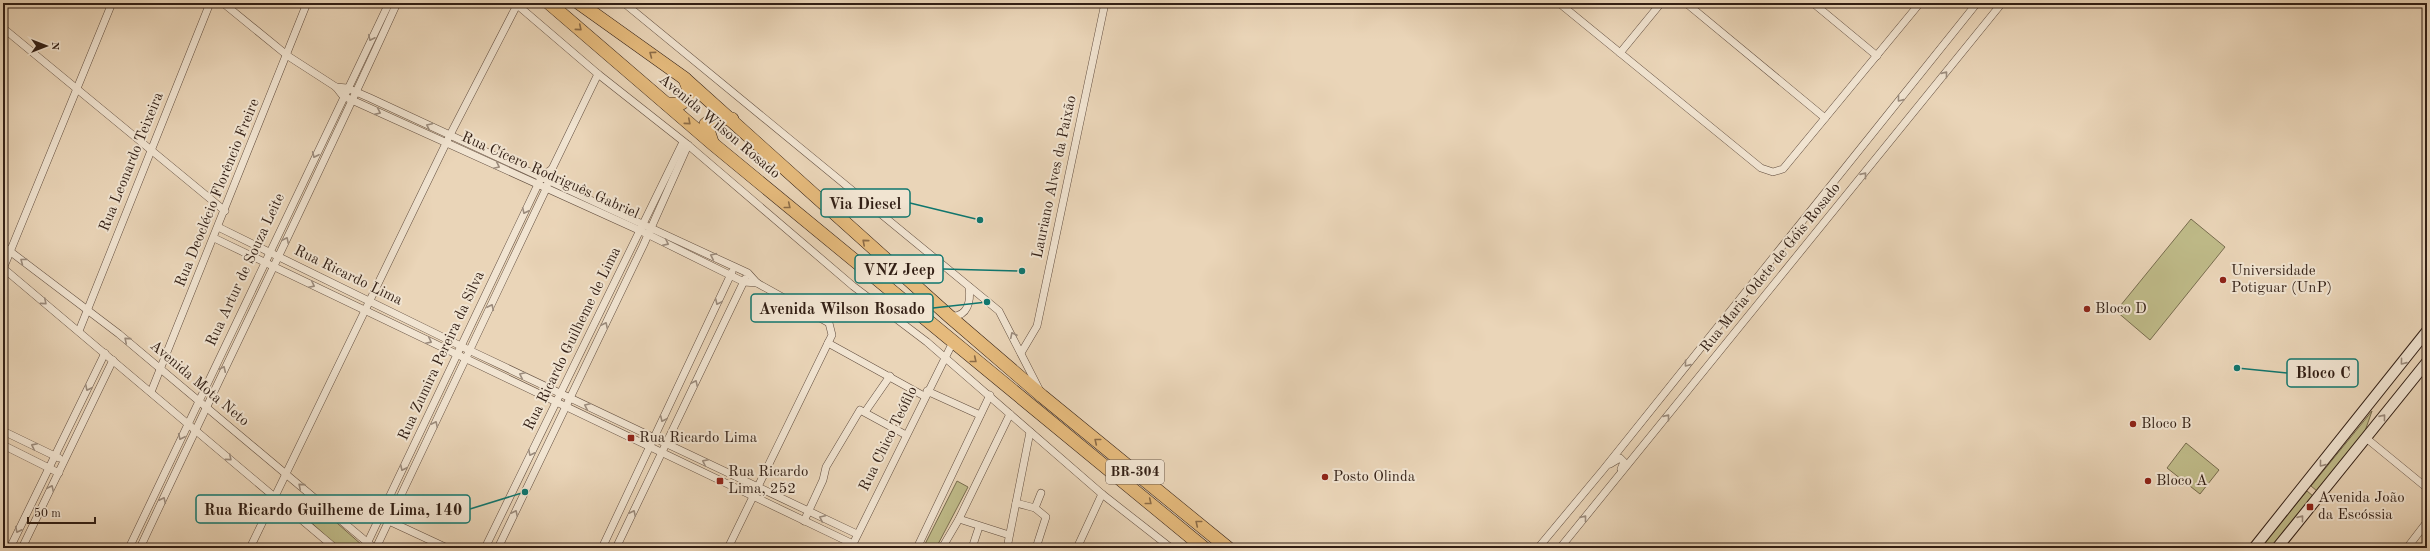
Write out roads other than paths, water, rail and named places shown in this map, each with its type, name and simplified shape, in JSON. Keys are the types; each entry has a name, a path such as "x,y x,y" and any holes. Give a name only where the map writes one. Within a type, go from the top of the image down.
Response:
{"highway":[{"name":"Avenida Wilson Rosado","path":"549,3 713,144 1202,547"},
{"name":"Avenida Wilson Rosado","path":"579,3 684,78 732,119 843,223 1042,396 1228,548"},
{"path":"667,104 680,104 688,99 690,93 684,78"},
{"path":"713,144 706,129 706,124 714,118 732,119"}],"main road":[{"path":"2254,548 2427,331"},
{"path":"2277,548 2427,362"}],"street":[{"path":"112,3 3,269 79,331 335,548"},
{"name":"Rua Leonardo Teixeira","path":"79,331 210,3"},
{"name":"Rua Cícero Rodriguês Gabriel","path":"222,3 288,56 336,87 342,96 640,231 650,231 735,266 748,273 757,282 829,323 832,335 828,343"},
{"name":"Rua Deoclécio Florêncio Freire","path":"151,392 288,56 307,3"},
{"name":"Rua Artur de Souza Leite","path":"129,548 342,96 388,3"},
{"name":"Rua Artur de Souza Leite","path":"140,548 251,312 353,101 397,3"},
{"path":"624,3 999,311 1042,396"},
{"name":"Lauriano Alves da Paixão","path":"1021,352 1037,326 1105,3"},
{"path":"1559,3 1767,172 1778,172 1783,169 1920,3"},
{"path":"1620,53 1661,3"},
{"path":"1686,3 1825,118"},
{"path":"1813,3 1876,56"},
{"name":"Rua Maria Odete de Góis Rosado","path":"1538,548 1603,470 1977,3"},
{"name":"Rua Maria Odete de Góis Rosado","path":"1560,548 2002,3"},
{"path":"250,548 450,136 516,4 598,74 686,143 853,286 945,357 1102,494 1171,548"},
{"path":"3,28 225,211"},
{"path":"551,180 552,168 598,74"},
{"name":"Rua Cícero Rodriguês Gabriel","path":"336,87 346,88 356,92 450,136 551,180 644,224 650,231 744,282 757,282"},
{"name":"Rua Ricardo Guilheme de Lima","path":"485,548 640,231 686,143"},
{"name":"Rua Ricardo Guilheme de Lima","path":"498,548 650,231 686,143"},
{"path":"542,176 552,168"},
{"name":"Rua Zumira Pereira da Silva","path":"366,545 542,176"},
{"name":"Rua Zumira Pereira da Silva","path":"375,548 471,351 551,180"},
{"name":"Rua Ricardo Lima","path":"218,227 471,351 857,534"},
{"name":"Rua Ricardo Lima","path":"214,238 804,521 852,546"},
{"name":"Avenida Mota Neto","path":"3,246 161,369 286,474 366,545 375,548"},
{"path":"602,548 735,266"},
{"path":"616,548 748,273"},
{"path":"950,316 958,316 964,313 970,296 969,287"},
{"path":"243,308 251,312"},
{"path":"588,337 597,342"},
{"name":"Rua Chico Teófilo","path":"852,546 953,342"},
{"path":"728,548 828,343 926,394 980,415"},
{"path":"10,548 105,353"},
{"path":"22,548 113,360"},
{"path":"865,412 890,376"},
{"path":"917,548 990,395"},
{"path":"804,521 826,467 860,410 906,435"},
{"path":"942,548 959,519 1010,414"},
{"path":"3,431 64,460"},
{"path":"1007,548 1030,432"},
{"path":"2366,438 2427,488"},
{"path":"3,445 59,473"},
{"path":"1599,500 1604,489 1622,467 1624,462 1618,458 1603,470"},
{"path":"166,468 175,473"},
{"path":"1035,508 1041,493"},
{"path":"1077,548 1102,494"},
{"path":"1016,504 1035,508 1044,514 1046,521 1036,548"},
{"path":"959,519 1010,536"},
{"path":"389,521 446,548"},
{"path":"2407,548 2427,522"},
{"path":"972,548 980,527"},
{"path":"1541,548 1552,531"}],"place":[{"name":"Via Diesel","path":"980,220"},
{"name":"VNZ Jeep","path":"1022,271"},
{"name":"Universidade Potiguar (UnP)","path":"2223,280"},
{"name":"Avenida Wilson Rosado","path":"987,302"},
{"name":"Bloco D","path":"2087,309"},
{"name":"Bloco C","path":"2237,368"},
{"name":"Bloco B","path":"2133,424"},
{"name":"Rua Ricardo Lima","path":"631,438"},
{"name":"Posto Olinda","path":"1325,477"},
{"name":"Rua Ricardo Lima, 252","path":"720,481"},
{"name":"Bloco A","path":"2148,481"},
{"name":"Rua Ricardo Guilheme de Lima, 140","path":"525,492"},
{"name":"Avenida João da Escóssia","path":"2310,507"}]}
